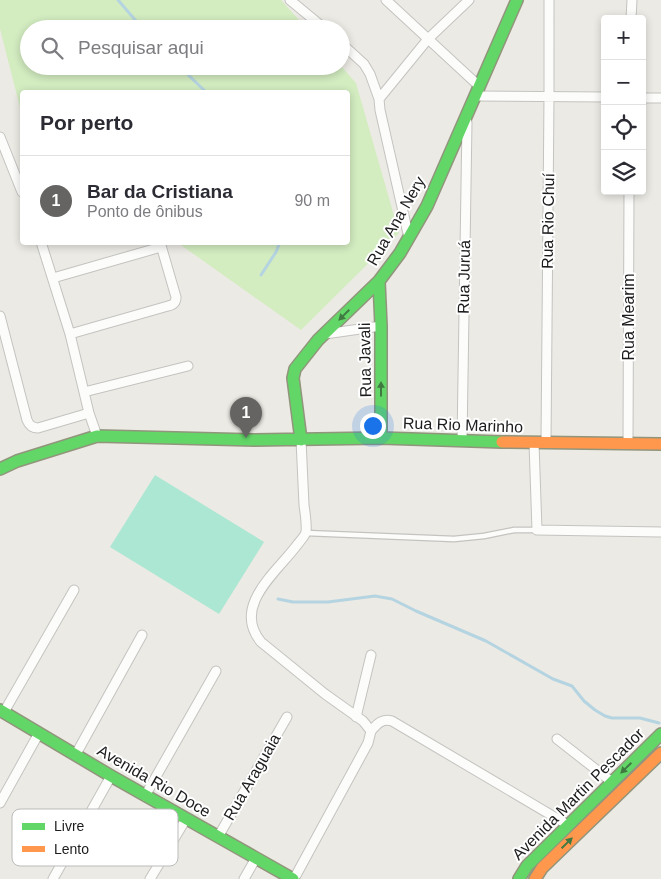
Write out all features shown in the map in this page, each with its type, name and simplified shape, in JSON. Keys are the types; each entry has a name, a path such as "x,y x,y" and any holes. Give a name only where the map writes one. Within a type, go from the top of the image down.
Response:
{"street":[{"path":"290,0 314,20"},
{"path":"387,0 478,91 549,96 601,97"},
{"path":"379,99 428,39 469,0"},
{"name":"Rua Ana Nery","path":"301,440 294,374 297,366 318,340 379,281 409,238 427,206 516,0"},
{"name":"Rua Rio Chuí","path":"537,530 549,96 549,0"},
{"path":"632,0 632,15"},
{"path":"350,51 364,64 370,74 379,99 409,238"},
{"path":"646,98 661,98"},
{"name":"Rua Juruá","path":"462,441 467,114"},
{"path":"0,138 20,187"},
{"name":"Rua Mearim","path":"628,443 629,195"},
{"path":"42,245 70,334 89,413 97,436"},
{"path":"53,278 160,245 176,297 176,301 168,306 70,334"},
{"name":"Rua Javali","path":"379,281 381,438"},
{"path":"0,316 30,426 38,428 89,413"},
{"path":"325,334 381,326"},
{"path":"84,392 188,366"},
{"name":"Rua Rio Marinho","path":"0,469 24,459 97,436 301,440 381,438 540,443 661,444"},
{"path":"301,440 306,533 267,580 255,600 252,624 261,642 325,694 366,724 370,731"},
{"path":"537,530 661,532"},
{"path":"2,711 74,590"},
{"path":"76,754 142,635"},
{"path":"356,716 371,655"},
{"path":"146,796 216,671"},
{"name":"Avenida Rio Doce","path":"2,711 169,809"},
{"name":"Rua Araguaia","path":"218,837 287,718"},
{"path":"293,879 368,742 370,731 381,721 389,720 568,825"},
{"path":"0,803 39,733"},
{"name":"Avenida Martin Pescador","path":"519,879 533,860 661,734"},
{"path":"557,739 612,782"},
{"name":"Avenida Martin Pescador","path":"535,879 542,868 661,753"},
{"path":"92,809 111,776"},
{"name":"Avenida Rio Doce","path":"178,814 293,879"},
{"path":"178,832 186,819"},
{"path":"244,879 256,858"},
{"path":"53,879 60,866"},
{"path":"150,879 158,866"}],"lane":[{"path":"306,533 454,539 514,530 537,530"}],"green space":[{"path":"0,0 281,0 299,20 20,20 20,75 349,75 356,83 399,233 301,330 181,245 350,245 350,90 20,90 20,107 0,29"},
{"path":"155,475 264,542 219,614 110,547"}],"waterway":[{"path":"118,0 135,20"},
{"path":"188,75 204,90"},
{"path":"261,275 279,245"},
{"path":"278,599 293,602 328,602 375,596 392,599 486,641 553,679 572,686 584,701 605,716 612,718 640,718 659,723"}],"traffic: fast":[{"path":"301,440 293,378 295,369 318,340 379,281 400,253 427,206 517,0"},
{"path":"379,281 381,438"},
{"path":"0,469 17,461 97,436 254,440 381,438 502,442"},
{"path":"0,710 169,809"},
{"path":"519,879 527,866 661,734"},
{"path":"178,814 293,879"}],"traffic: slow":[{"path":"502,442 661,444"},
{"path":"535,879 542,868 661,753"}],"place":[{"name":"Bar da Cristiana","path":"246,438"}]}
